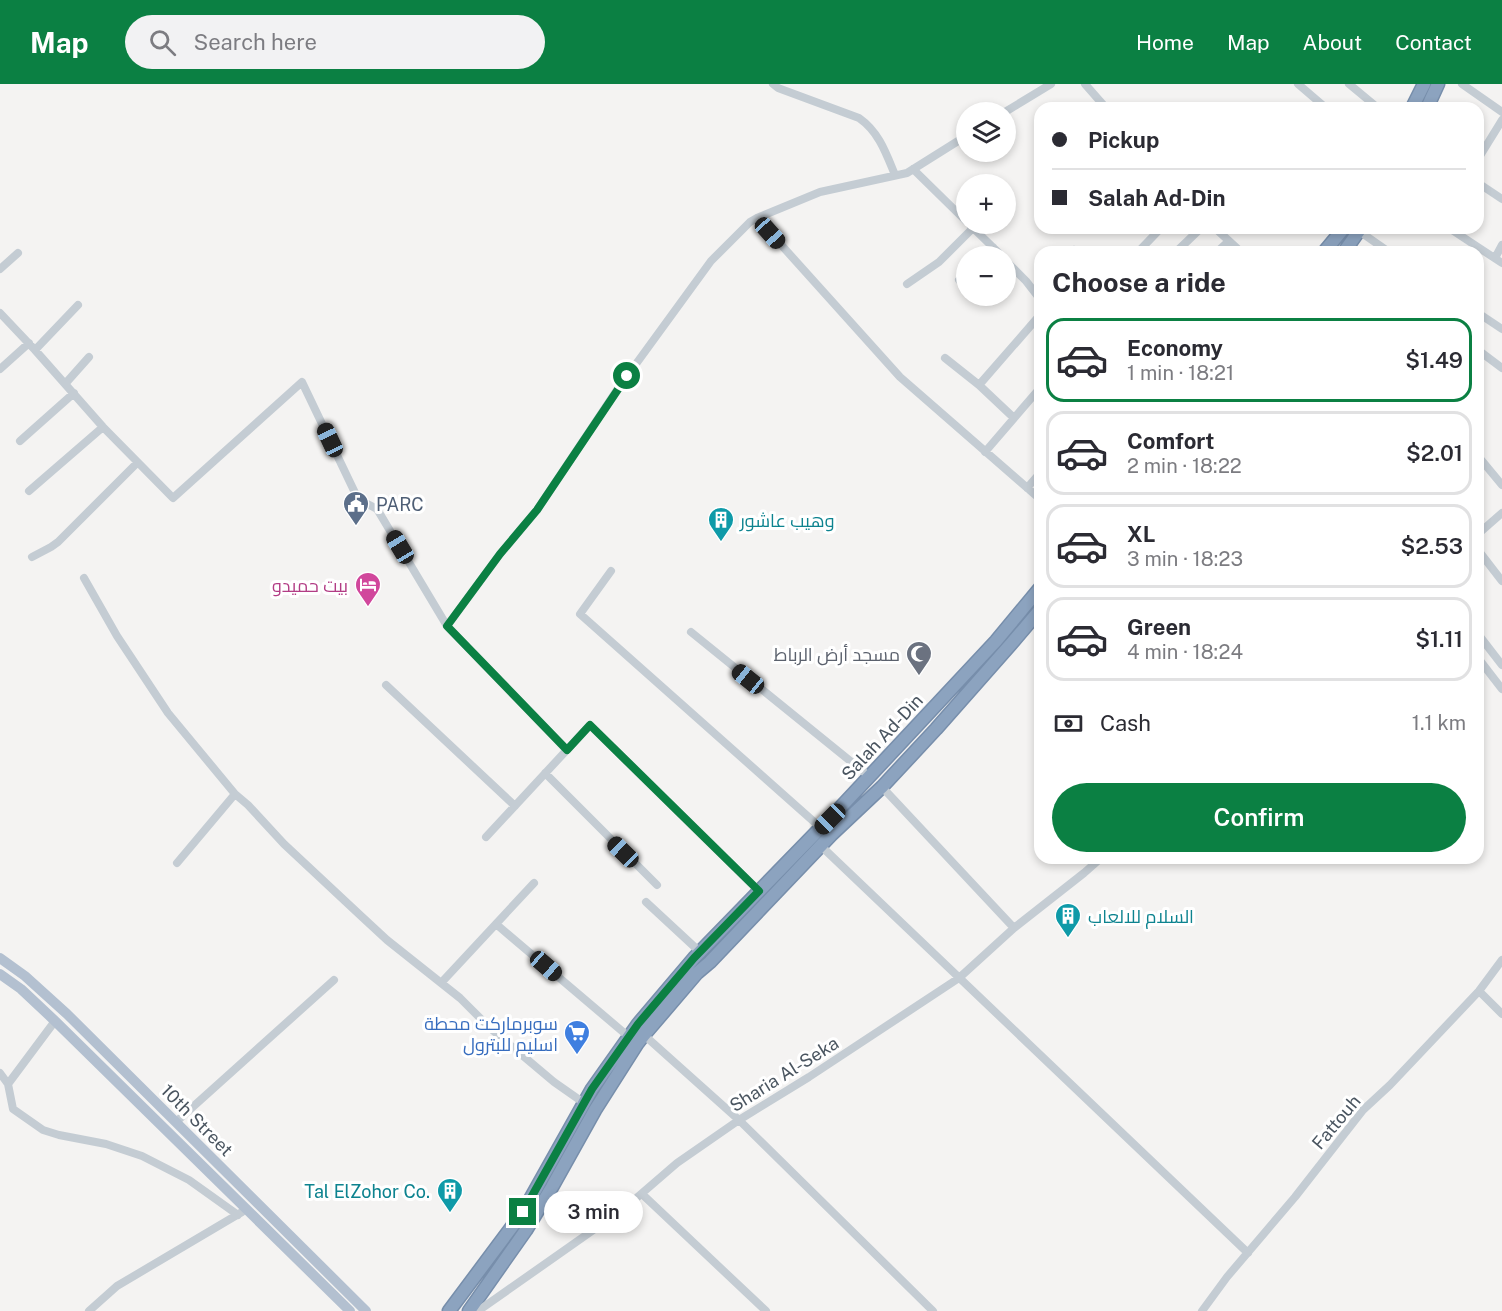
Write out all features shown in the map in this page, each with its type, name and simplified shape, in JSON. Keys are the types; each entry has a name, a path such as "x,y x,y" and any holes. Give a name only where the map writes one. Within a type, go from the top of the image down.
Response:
{"highway":[{"path":"1415,102 1424,84"},
{"path":"1430,102 1438,84"},
{"path":"1329,246 1339,234"},
{"name":"Salah Ad-Din","path":"449,1311 523,1212 592,1089 645,1016 700,952 870,777 996,641 1034,595"},
{"name":"Salah Ad-Din","path":"469,1311 526,1230 595,1110 637,1044 697,973 831,835 882,787 936,729 1034,617"}],"main road":[{"name":"10th Street","path":"0,958 38,986 366,1311"},
{"name":"10th Street","path":"0,974 21,989 55,1021 168,1131 242,1212 350,1311"}],"street":[{"path":"773,84 777,88 859,118 868,124 874,130 895,175"},
{"path":"1016,105 1051,84"},
{"path":"1085,84 1101,102"},
{"path":"1298,84 1319,102"},
{"path":"1349,84 1371,102"},
{"path":"1462,84 1502,112"},
{"path":"1484,149 1502,120"},
{"path":"447,626 500,554 537,510 617,390 711,261 750,222 820,192 907,173 956,142"},
{"path":"913,169 956,211"},
{"path":"1484,187 1502,199"},
{"path":"757,218 900,377 1034,494"},
{"path":"907,284 939,262 961,234"},
{"path":"979,234 991,246"},
{"path":"1144,246 1155,234"},
{"path":"1182,246 1195,234"},
{"path":"1221,234 1234,246"},
{"path":"1365,234 1381,246"},
{"path":"1458,234 1477,246"},
{"path":"1224,246 1229,241"},
{"path":"1484,251 1498,260 1502,245"},
{"path":"0,269 18,253"},
{"path":"1016,271 1034,291"},
{"path":"0,369 32,347 78,305"},
{"path":"0,313 103,427 173,498 302,382 358,499 377,509 447,626 567,750"},
{"path":"1484,317 1502,329"},
{"path":"979,385 1034,322"},
{"path":"1484,354 1502,368"},
{"path":"65,384 89,357"},
{"path":"945,358 979,385 1014,418"},
{"path":"20,441 74,393"},
{"path":"986,452 1034,395"},
{"path":"29,491 103,427"},
{"path":"32,557 58,542 137,463"},
{"path":"1484,463 1502,485"},
{"path":"1027,488 1034,480"},
{"path":"1484,529 1502,513"},
{"path":"1484,558 1502,581"},
{"path":"611,571 580,614 821,828"},
{"path":"84,578 117,636 168,713 235,794 284,844 360,915 554,1082 584,1103"},
{"path":"691,632 870,777"},
{"path":"1484,642 1502,665"},
{"path":"1484,666 1502,689"},
{"path":"386,685 515,806"},
{"path":"486,837 590,725 759,891"},
{"path":"545,773 657,885"},
{"path":"882,787 1014,928"},
{"path":"177,863 235,794"},
{"path":"821,846 1248,1253"},
{"name":"Sharia Al-Seka","path":"478,1311 595,1230 642,1194 677,1163 739,1120 809,1077 959,978 1014,928 1094,864"},
{"path":"441,983 534,883"},
{"path":"646,902 700,952"},
{"path":"496,924 629,1037"},
{"name":"Fattouh","path":"1202,1311 1363,1110 1390,1085 1479,991 1502,960"},
{"path":"176,1122 334,980"},
{"path":"1479,991 1502,1014"},
{"path":"8,1084 55,1021"},
{"path":"645,1035 739,1120 933,1311"},
{"path":"0,1072 8,1084 14,1108 43,1130 106,1144 142,1156 189,1180 242,1212"},
{"path":"642,1194 766,1311"},
{"path":"89,1311 117,1287 256,1203"}],"place":[{"name":"PARC","path":"356,527"},
{"name":"وهيب عاشور","path":"721,543"},
{"name":"بيت حميدو","path":"368,608"},
{"name":"مسجد أرض الرباط","path":"919,677"},
{"name":"السلام للالعاب","path":"1068,939"},
{"name":"سوبرماركت محطة اسليم للبترول","path":"577,1056"},
{"name":"Tal ElZohor Co.","path":"450,1214"}],"route":[{"path":"523,1212 592,1089 638,1024 694,958 759,891 590,725 567,750 447,626 500,554 537,510 627,376"}]}
